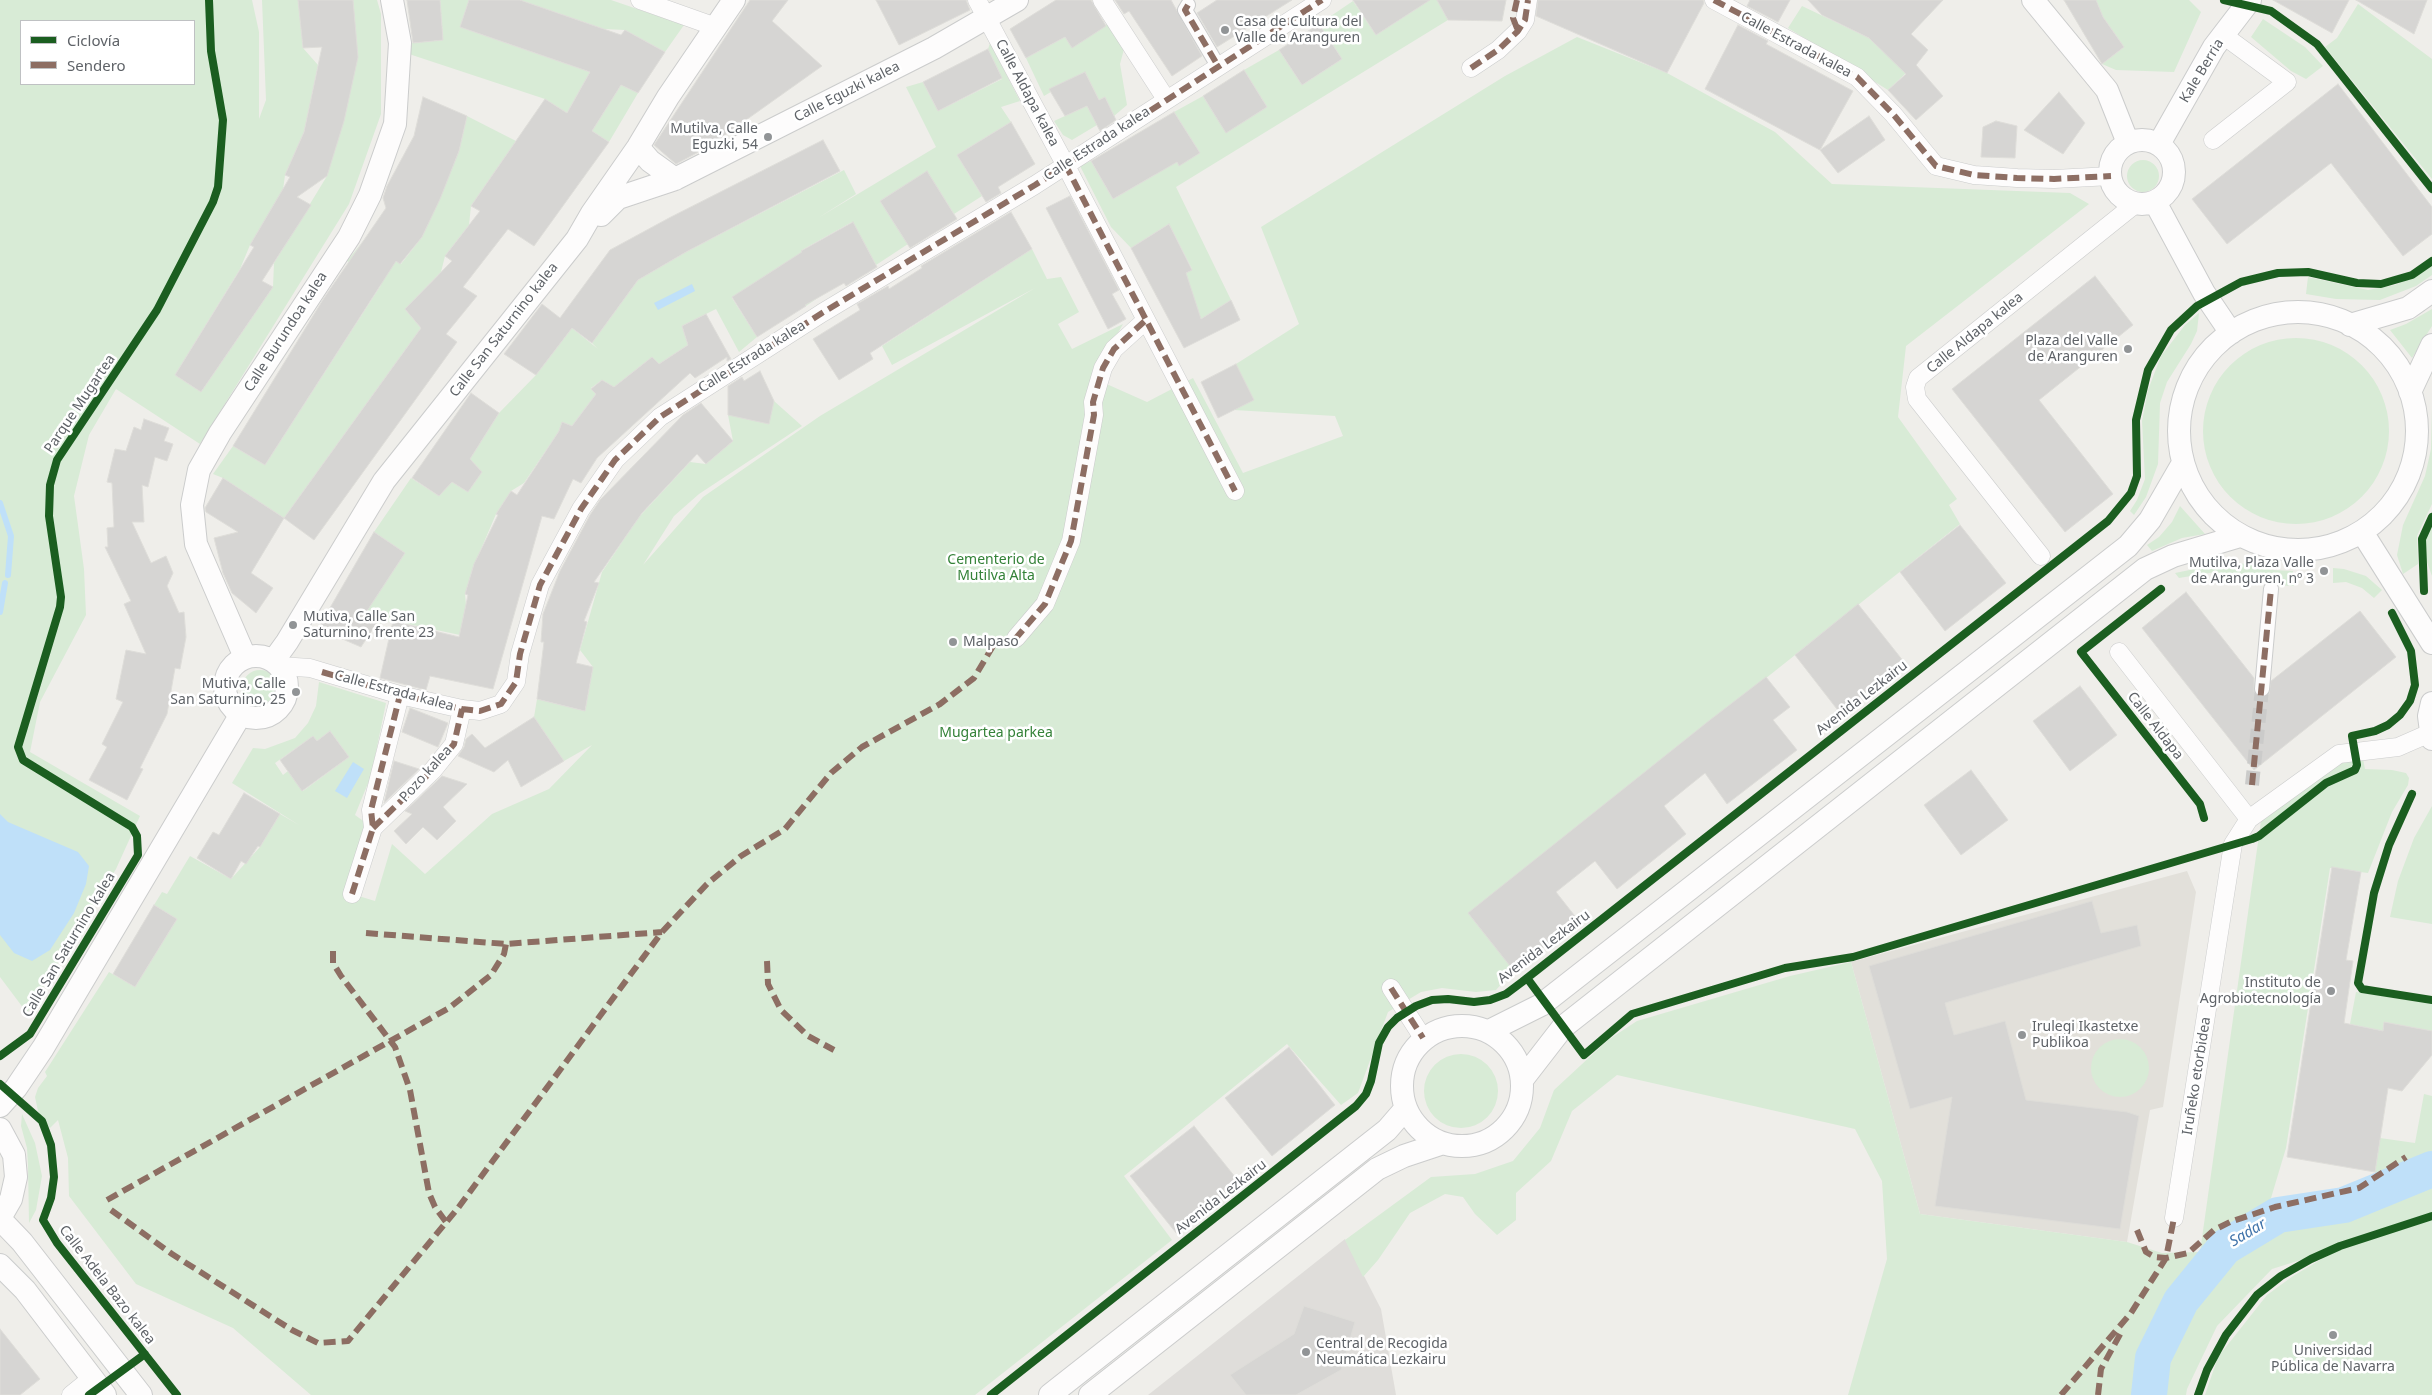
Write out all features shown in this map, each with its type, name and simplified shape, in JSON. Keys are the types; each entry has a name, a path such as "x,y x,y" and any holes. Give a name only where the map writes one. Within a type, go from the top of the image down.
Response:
{"street":[{"name":"Calle Burundoa kalea","path":"245,657 196,544 192,505 199,470 220,433 349,237 370,194 395,124 400,44 392,0"},
{"path":"640,0 716,27"},
{"name":"Calle San Saturnino kalea","path":"277,663 287,642 384,481 577,239 638,147 668,97 734,0"},
{"name":"Calle Eguzki kalea","path":"577,239 618,198 675,179 934,48 982,9 1017,0"},
{"path":"1102,0 1166,99"},
{"name":"Calle Estrada kalea","path":"277,663 310,668 400,695 462,709 480,710 501,704 516,682 520,654 540,585 581,508 615,460 660,417 814,318 1035,184 1322,0"},
{"path":"1517,0 1514,18 1518,31"},
{"path":"1471,68 1498,50 1518,31 1524,20 1528,0"},
{"name":"Calle Estrada kalea","path":"1714,0 1857,77 1893,114 1936,166 1974,175 2018,178 2054,179 2111,176"},
{"path":"2033,0 2107,90 2128,143"},
{"name":"Kale Berria","path":"2159,144 2224,34 2250,0"},
{"path":"1188,5 1185,10 1218,66"},
{"name":"Calle Aldapa kalea","path":"982,9 1235,491"},
{"path":"2213,140 2287,82 2224,34"},
{"path":"2145,203 2164,196 2174,179 2172,159 2159,144 2139,140 2128,143 2114,157 2111,166 2111,176 2117,192 2145,203 2231,333"},
{"path":"638,147 650,161 675,179"},
{"name":"Calle Aldapa kalea","path":"2041,556 1917,399 1915,388 1918,378 2145,203"},
{"path":"2350,324 2408,308 2432,291"},
{"path":"2290,312 2321,314 2350,324 2376,341 2396,364 2410,392 2416,431 2414,455 2404,485 2386,512 2362,532 2333,546 2302,551 2270,548 2240,536 2215,518 2195,492 2183,463 2178,426 2186,390 2204,358 2231,333 2259,318 2290,312"},
{"path":"1016,638 1045,604 1071,541 1094,415 1093,402 1104,368 1114,349 1146,320"},
{"path":"2410,392 2432,345"},
{"path":"1489,1031 1545,1002 2128,546 2150,520 2183,463"},
{"path":"2362,532 2432,643"},
{"path":"1522,1080 1563,1027 2145,569 2173,556 2240,536"},
{"path":"2262,689 2272,589"},
{"name":"Calle Aldapa","path":"2119,652 2249,819"},
{"path":"265,656 277,663 288,684 284,703 269,716 250,718 233,708 225,689 230,670 245,657 265,656"},
{"path":"352,894 373,828 371,810 400,695"},
{"path":"2249,819 2340,754 2398,746 2431,736 2428,716 2432,703"},
{"name":"Pozo kalea","path":"373,828 433,770 454,744 462,709"},
{"path":"0,1106 16,1088 43,1048 241,714"},
{"name":"Iruñeko etorbidea","path":"2174,1218 2233,844 2249,819"},
{"path":"1391,988 1424,1038"},
{"path":"1090,1395 1377,1169 1404,1156 1440,1144 1470,1146 1488,1140 1504,1130 1515,1116 1522,1098 1522,1080 1517,1060 1505,1043 1489,1031 1472,1026 1454,1026 1438,1030 1424,1038 1410,1055 1404,1072 1402,1090 1406,1108 1423,1131 1440,1144"},
{"path":"1050,1395 1387,1130 1406,1108"},
{"path":"0,1129 14,1155 16,1177 11,1199 0,1218 22,1242 141,1395"},
{"path":"0,1266 25,1290 99,1387 71,1395"}],"shaded area":[{"name":"Irulegi Ikastetxe Publikoa","path":"2187,871 2196,892 2163,1107 2150,1110 2127,1242 1920,1214 1851,962"},
{"path":"1345,1239 1381,1309 1396,1395 1148,1395"}],"green space":[{"path":"0,0 252,0 259,32 259,119 266,100 262,0 298,0 303,48 318,65 304,132 285,175 283,190 250,245 240,269 175,375 201,392 273,287 274,263 327,176 353,0 377,0 381,14 381,114 349,204 200,444 116,389 89,435 74,496 84,569 86,615 40,702 30,752 140,816 116,869 27,1013 0,977"},
{"path":"440,0 469,0 460,27 590,72 567,113 545,99 409,54 412,43 443,40"},
{"path":"520,0 611,0 684,25 665,52 625,30 604,29"},
{"path":"1411,0 1437,0 1448,20 1176,187 1231,300 1201,319 1171,282 1192,269 1169,224 1131,248 1111,227 1080,166 1091,161 1113,199 1156,174 1133,136 1154,125 1179,165 1200,153 1174,112 1203,96 1226,132 1267,107 1244,70 1279,50 1302,85 1342,59 1319,24 1353,1 1376,35 1416,9"},
{"path":"2096,0 2189,0 2201,12 2174,72 2116,70 2102,64 2124,47 2103,17"},
{"path":"2358,4 2432,59 2432,179 2325,47 2337,38"},
{"path":"1802,6 1869,38 1906,73 1888,90 1788,28"},
{"path":"2263,19 2305,47 2323,66 2306,79 2291,71 2251,37"},
{"path":"1109,23 1127,38 1120,64 1127,105 1114,116 1105,97 1099,100 1085,72 1044,96 1026,58 1065,37 1072,47"},
{"name":"Mugartea parkea","path":"1577,37 1667,73 1775,132 1832,184 2070,193 2089,204 1906,346 1898,417 1957,499 1949,505 1960,524 1469,914 1514,970 1496,990 1476,992 1442,988 1421,992 1388,1012 1358,1093 1341,1105 1287,1044 1124,1176 1172,1240 975,1395 311,1395 233,1328 136,1284 69,1196 68,1158 58,1120 50,1128 38,1111 35,1097 38,1088 47,1076 45,1072 109,972 135,987 177,919 154,905 162,892 167,894 190,856 231,879 260,847 280,814 299,825 232,783 253,748 265,749 295,738 308,723 316,706 319,682 386,703 371,776 355,815 373,828 352,894 375,901 392,844 425,874 492,814 549,789 592,745 564,761 534,717 537,699 585,711 593,667 580,650 602,572 639,517 690,462 706,464 733,441 728,415 774,401 802,426 699,494 674,516 643,565 703,497 820,416 1035,288 892,365 882,346 1032,249 1047,279 1061,277 1079,312 1058,324 1072,349 1123,324 1093,378 1147,402 1193,378 1243,473 1343,436 1335,416 1234,410 1236,364 1299,324 1261,227 1505,76","holes":["330,731 349,757 303,791 288,771 283,775 275,763 313,736 317,741"]},
{"path":"990,43 1020,101 1001,107 1011,122 957,155 982,196 954,214 927,172 880,201 908,244 876,265 852,222 802,250 825,293 806,306 781,266 732,298 757,337 739,352 716,309 682,326 688,345 659,364 652,357 614,387 602,380 591,388 596,394 572,426 562,422 559,431 524,483 511,491 496,514 473,568 465,594 466,605 460,635 394,621 376,624 364,615 405,553 374,532 411,478 439,496 452,482 468,492 482,472 470,459 499,413 536,375 572,328 598,349 592,343 638,280 686,252 844,170 856,194 818,218 936,147 906,87 923,82 938,111 1002,79 988,49"},
{"path":"621,85 638,93 609,142 592,131"},
{"path":"1087,106 1097,125 1072,140 1063,135 1054,121"},
{"path":"467,116 516,141 471,206 469,225 445,256 441,272 405,309 421,328 284,518 223,478 213,474 233,446 265,465 381,285 347,261 364,240 401,264 422,237 459,151"},
{"path":"2143,160 2149,161 2154,165 2158,170 2158,182 2154,187 2149,191 2143,192 2137,191 2132,187 2128,182 2127,176 2128,170 2132,165 2137,161"},
{"path":"2432,266 2432,275 2416,286 2380,300 2336,299 2306,294 2308,277 2368,290 2395,285 2419,275"},
{"path":"2432,309 2432,326 2412,358 2390,330 2406,324"},
{"path":"2199,313 2197,331 2167,382 2160,403 2158,464 2146,497 2134,515 2130,511 2137,500 2145,479 2142,421 2148,390 2161,356 2185,325"},
{"path":"2287,338 2305,338 2332,345 2362,365 2382,395 2389,422 2389,440 2382,467 2362,497 2332,517 2305,524 2287,524 2269,520 2252,513 2237,503 2224,490 2214,475 2207,458 2203,440 2203,422 2207,404 2214,387 2224,372 2237,359 2252,349 2269,342"},
{"path":"2432,408 2432,504 2417,536 2418,564 2403,574 2397,555 2403,525 2425,476 2431,449"},
{"path":"2180,506 2205,534 2182,538 2152,551 2147,545 2159,537 2172,522"},
{"path":"2432,523 2432,576 2425,557 2424,542"},
{"path":"2224,563 2250,564 2272,570 2293,571 2294,586 2274,585 2215,572 2179,578 2175,573"},
{"path":"2333,568 2344,569 2366,576 2382,590 2374,598 2362,588 2346,582 2333,583"},
{"path":"260,670 267,671 273,675 277,681 277,695 273,701 267,705 260,706 253,705 247,701 243,695 242,688 243,681 247,675 253,671"},
{"path":"2363,759 2365,769 2392,770 2406,773 2409,778 2408,785 2392,812 2368,873 2330,868 2286,1148 2268,1208 2359,1188 2379,1187 2375,1172 2380,1138 2415,1143 2424,1094 2432,1096 2432,1395 2205,1395 2218,1357 2267,1295 2293,1276 2342,1247 2272,1269 2217,1326 2187,1389 2186,1395 1848,1395 1887,1259 1882,1181 1855,1129 1617,1075 1572,1111 1551,1161 1516,1193 1516,1220 1497,1235 1475,1214 1463,1197 1445,1194 1410,1213 1378,1260 1363,1277 1345,1240 1431,1177 1475,1174 1513,1161 1540,1128 1554,1090 1608,1040 1637,1021 1790,976 1851,962 1920,1214 2127,1242 2162,1253 2200,1252 2261,821 2337,764"},
{"path":"2432,806 2432,924 2390,917 2398,881 2414,838"},
{"path":"2356,992 2432,1004 2432,1031 2384,1022 2383,1031 2350,1024"},
{"path":"2120,1039 2131,1041 2141,1047 2147,1057 2149,1068 2147,1079 2141,1089 2131,1095 2120,1097 2109,1095 2099,1089 2093,1079 2091,1068 2093,1057 2099,1047 2109,1041"},
{"path":"1454,1054 1468,1054 1482,1060 1492,1070 1498,1084 1496,1105 1482,1122 1468,1128 1454,1128 1440,1122 1430,1112 1424,1098 1424,1084 1430,1070 1440,1060"},
{"path":"22,1114 35,1143 42,1176 36,1210 29,1223 27,1148 21,1126"}],"water":[{"path":"692,284 695,291 658,310 654,303"},
{"path":"353,762 364,769 347,798 335,791"},
{"path":"0,814 8,822 78,852 89,866 86,884 74,913 50,950 32,961 14,953 0,935"}],"building":[{"path":"298,0 353,0 358,57 344,121 327,176 297,197 311,205 262,281 273,287 201,392 175,375 254,247 250,245 290,177 285,175 304,132 322,47 303,48"},
{"path":"407,0 440,0 443,40 413,43"},
{"path":"469,0 520,0 621,35 625,30 665,52 638,93 621,85 592,131 609,142 534,246 508,229 463,287 477,296 446,334 457,342 314,540 284,518 421,328 405,309 452,261 445,256 480,211 471,206 545,99 567,113 590,72 460,27"},
{"path":"750,0 788,0 772,21 822,66 708,147 676,164 654,145"},
{"path":"876,0 966,0 970,10 899,45"},
{"path":"1056,0 1091,0 1106,26 1072,48 1065,37 1026,58 1010,29"},
{"path":"1115,0 1171,0 1202,56 1172,76 1129,11 1124,14"},
{"name":"Casa de Cultura del Valle de Aranguren","path":"1217,0 1292,0 1217,47 1197,13"},
{"path":"1353,0 1430,0 1376,35"},
{"path":"1437,0 1506,0 1502,21 1448,20"},
{"path":"1538,0 1703,0 1704,3 1667,73 1536,16"},
{"path":"1750,0 1790,0 1778,22 1747,6"},
{"path":"1808,0 1943,0 1911,34 1928,50 1916,65 1943,96 1916,120 1888,90 1906,74 1869,38 1822,15"},
{"path":"2064,0 2096,0 2103,17 2124,47 2102,64"},
{"path":"2273,0 2349,0 2332,33"},
{"path":"2356,0 2427,0 2414,34"},
{"path":"1319,24 1342,59 1302,85 1279,50"},
{"path":"1738,25 1768,41 1766,44 1853,91 1820,150 1705,89"},
{"path":"988,49 1002,78 938,111 923,82"},
{"path":"1244,70 1267,107 1226,133 1203,96"},
{"path":"1085,72 1099,100 1105,97 1116,120 1100,131 1087,106 1065,116 1049,89"},
{"path":"2338,84 2432,207 2432,234 2403,256 2331,163 2227,244 2192,199"},
{"path":"2059,92 2085,123 2063,154 2024,130"},
{"path":"423,97 467,116 459,151 440,199 422,237 400,264 396,261 265,465 233,446 324,298 386,208 383,198 387,186 414,136"},
{"path":"1174,112 1200,153 1179,166 1177,162 1113,199 1091,161"},
{"path":"1869,116 1885,140 1838,173 1820,150"},
{"path":"1996,121 2017,126 2015,158 1981,157 1983,127"},
{"path":"1011,122 1035,164 998,187 1001,193 986,202 957,155"},
{"path":"823,140 840,171 686,252 638,280 592,343 572,328 536,375 504,354 542,304 560,318 610,250"},
{"path":"927,171 957,219 910,248 880,201"},
{"path":"1070,196 1119,290 1112,294 1126,319 1108,329 1046,208"},
{"path":"1011,212 1032,249 870,353 873,359 839,380 813,339 860,310 857,304 888,286 889,289 922,268 921,266"},
{"path":"853,222 877,267 846,286 844,283 805,305 757,337 732,297 801,251"},
{"path":"1169,224 1192,270 1186,273 1201,319 1231,300 1240,320 1184,348 1131,248"},
{"path":"2095,276 2133,325 2039,400 2113,494 2065,532 1952,389"},
{"path":"706,314 731,359 727,361 727,357 695,378 690,373 597,458 581,483 573,479 554,519 542,516 493,689 430,676 426,690 380,678 393,621 459,637 468,595 465,594 474,564 498,515 496,514 511,491 517,495 559,431 562,422 572,426 596,394 591,389 602,380 614,387 652,357 659,364 688,345 682,326"},
{"path":"1236,364 1254,400 1218,418 1201,382"},
{"path":"760,371 774,401 769,424 728,415 728,386 742,377 744,381"},
{"path":"471,393 499,413 470,459 482,472 468,492 452,482 439,496 412,478"},
{"path":"701,403 733,441 706,464 697,454 642,513 594,582 599,583 584,621 587,622 576,663 593,667 585,711 537,699 544,642 541,642 543,614 560,571 590,515 600,500 683,415"},
{"path":"144,419 169,428 164,441 173,444 167,461 155,457 148,487 142,485 144,522 132,522 151,563 166,556 173,573 167,586 179,613 184,612 186,637 180,669 175,668 167,714 140,768 143,769 127,800 89,780 107,747 102,744 123,702 116,699 126,650 146,654 124,604 131,601 105,547 108,547 107,528 114,527 112,483 107,482 115,449 126,451 134,427 141,430"},
{"path":"223,478 284,518 251,573 273,588 256,613 232,593 223,573 214,538 238,532 206,512 205,508"},
{"path":"1960,525 2006,583 1945,631 1900,572"},
{"path":"374,532 405,553 365,614 380,618 361,647 331,634 332,632 320,625"},
{"path":"2186,592 2254,678 2254,692 2261,698 2269,694 2271,681 2360,611 2396,657 2254,770 2142,628"},
{"path":"1858,604 1904,662 1840,713 1795,655"},
{"path":"1766,677 1790,707 1773,720 1797,750 1727,804 1705,773 1664,806 1686,834 1617,889 1595,861 1556,892 1578,920 1514,971 1468,913"},
{"path":"2080,686 2117,735 2070,771 2033,721"},
{"path":"410,708 448,723 438,747 402,732"},
{"path":"534,717 564,761 521,787 508,760 494,772 458,756 464,747 466,739 472,734 485,748"},
{"path":"330,731 349,757 302,791 280,760 313,736 317,741"},
{"path":"394,761 419,769 384,803"},
{"path":"1971,770 2008,820 1961,855 1924,805"},
{"path":"442,776 467,784 443,807 456,821 437,840 423,827 406,844 394,831 412,814 405,811"},
{"path":"244,793 280,814 260,847 258,846 246,864 241,861 231,879 197,858 213,832 219,835"},
{"name":"Instituto de Agrobiotecnología","path":"2332,867 2361,872 2346,960 2353,961 2344,1023 2383,1031 2384,1022 2432,1031 2432,1055 2402,1091 2388,1088 2375,1172 2287,1157"},
{"path":"2092,901 2101,933 2137,925 2141,946 1945,1003 1954,1035 2005,1021 2026,1100 2127,1112 2139,1116 2120,1229 1935,1206 1952,1097 1910,1109 1869,966"},
{"path":"154,905 177,919 135,987 113,974"},
{"path":"1289,1047 1335,1105 1272,1156 1225,1098"},
{"path":"1194,1126 1240,1183 1177,1234 1130,1176"},
{"name":"Central de Recogida Neumática Lezkairu","path":"1304,1306 1355,1322 1341,1370 1296,1395 1246,1395 1230,1375 1294,1334"},
{"path":"0,1329 40,1379 20,1395 0,1395"}],"waterway":[{"path":"0,503 11,536 8,575"},
{"path":"0,612 5,583"},
{"name":"Sadar","path":"2149,1395 2153,1358 2181,1301 2225,1247 2278,1215 2344,1205 2432,1169"}],"tunnel":[{"path":"2252,785 2262,689"}],"marked path":[{"path":"322,672 400,695 462,709 480,711 501,704 516,682 520,654 540,585 581,509 615,460 660,417 822,313 1035,185 1322,0"},
{"path":"1517,0 1513,18 1518,31"},
{"path":"1471,68 1498,50 1518,31 1525,20 1528,0"},
{"path":"1714,0 1857,77 1893,114 1936,166 1974,175 2017,178 2054,179 2111,176"},
{"path":"1188,5 1185,10 1218,66"},
{"path":"1065,164 1235,491"},
{"path":"111,1210 172,1254 292,1330 318,1343 348,1341 458,1208 662,932 707,884 741,856 785,829 831,773 862,747 940,704 974,678 996,641 1016,638 1045,604 1071,541 1094,415 1093,402 1103,368 1114,349 1146,320"},
{"path":"2252,785 2271,589"},
{"path":"352,894 373,828 371,810 400,695"},
{"path":"373,828 433,770 454,744 462,709"},
{"path":"366,933 506,944 662,932"},
{"path":"107,1200 449,1008 491,975 504,954 506,944"},
{"path":"333,951 333,963 341,976 395,1047 410,1090 429,1193 435,1207 446,1222"},
{"path":"767,961 768,984 781,1010 808,1036 834,1050"},
{"path":"1391,988 1423,1038"},
{"path":"2137,1230 2146,1252 2155,1257 2166,1258 2188,1253 2214,1230 2230,1222 2275,1207 2359,1188 2406,1157"},
{"path":"2061,1395 2131,1313 2166,1258 2174,1218"},
{"path":"2098,1395 2101,1369 2123,1329"}],"cycle path":[{"name":"Parque Mugartea","path":"0,1056 30,1034 138,855 137,836 132,827 23,760 18,747 60,607 61,597 49,516 50,485 57,460 157,310 213,202 218,187 223,120 211,51 209,0"},
{"path":"2224,0 2271,11 2317,44 2432,189"},
{"name":"Avenida Lezkairu","path":"991,1395 1356,1106 1366,1094 1371,1081 1379,1043 1388,1027 1397,1018 1416,1006 1432,1000 1448,999 1474,1002 1490,1000 1506,994 2108,521 2131,493 2137,476 2136,420 2148,370 2171,330 2197,306 2241,282 2278,273 2308,272 2357,283 2381,284 2412,275 2432,261"},
{"path":"2424,591 2422,539 2432,517"},
{"path":"2161,589 2081,652 2200,804 2204,818"},
{"name":"Avenida Lezkairu","path":"1527,978 1584,1055 1632,1014 1785,968 1853,957 2252,839 2259,836 2326,783 2355,770 2357,765 2352,736 2375,731 2388,725 2400,715 2410,701 2415,685 2411,651 2392,613"},
{"path":"2412,794 2389,845 2374,893 2358,983 2362,989 2432,1000"},
{"name":"Calle Adela Bazo kalea","path":"0,1084 42,1121 51,1145 54,1177 51,1198 43,1220 57,1243 177,1395"},
{"path":"2198,1395 2207,1370 2226,1335 2257,1295 2281,1276 2311,1259 2340,1246 2432,1216"},
{"name":"Calle Adela Bazo kalea","path":"89,1395 145,1354"}],"place":[{"name":"Casa de Cultura del Valle de Aranguren","path":"1225,30"},
{"name":"Mutilva, Calle Eguzki, 54","path":"768,137"},
{"name":"Plaza del Valle de Aranguren","path":"2128,349"},
{"name":"Mutilva, Plaza Valle de Aranguren, nº 3","path":"2324,571"},
{"name":"Mutiva, Calle San Saturnino, frente 23","path":"293,625"},
{"name":"Malpaso","path":"953,642"},
{"name":"Mutiva, Calle San Saturnino, 25","path":"296,692"},
{"name":"Instituto de Agrobiotecnología","path":"2331,991"},
{"name":"Irulegi Ikastetxe Publikoa","path":"2022,1035"},
{"name":"Universidad Pública de Navarra","path":"2333,1335"},
{"name":"Central de Recogida Neumática Lezkairu","path":"1306,1352"}],"park label":[{"name":"Cementerio de Mutilva Alta","path":"996,568"}]}
